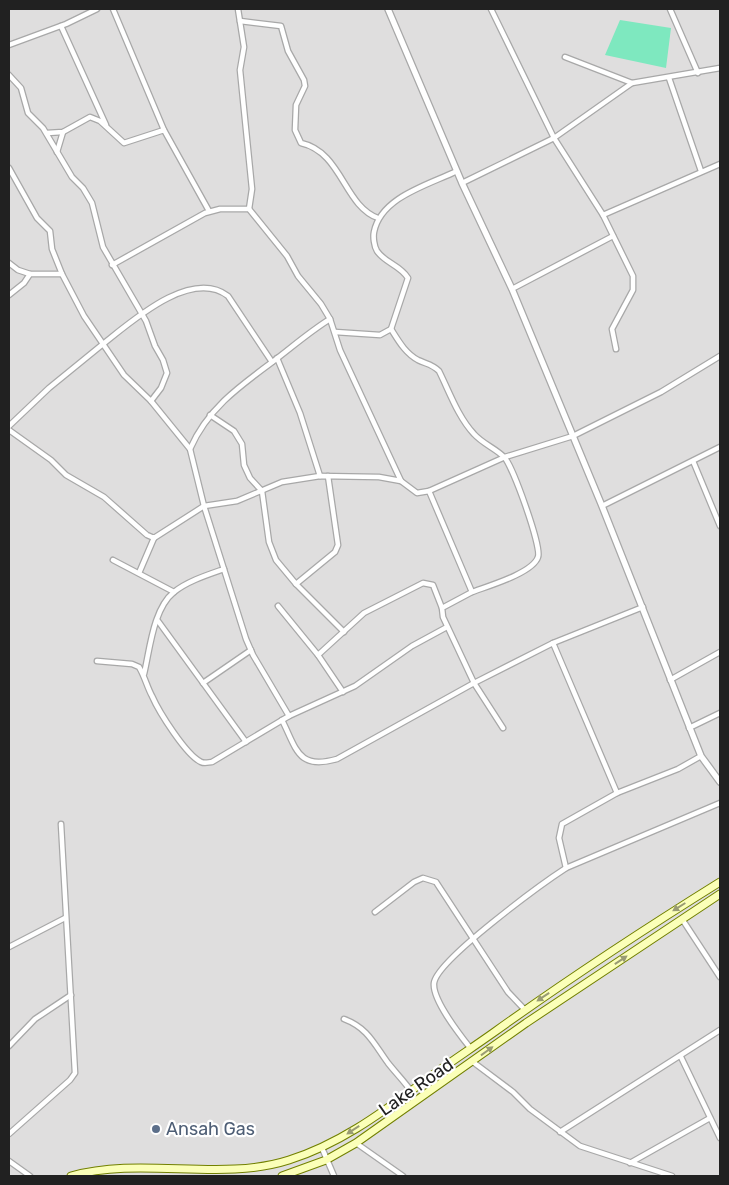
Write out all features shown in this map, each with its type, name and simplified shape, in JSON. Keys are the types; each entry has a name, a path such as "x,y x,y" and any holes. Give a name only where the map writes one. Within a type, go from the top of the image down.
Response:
{"main road":[{"name":"Lake Road","path":"71,1176 118,1168 214,1169 265,1165 285,1161 322,1148 347,1134 525,1010 720,882"},
{"name":"Lake Road","path":"282,1176 301,1171 326,1160 356,1143 720,894"}],"street":[{"path":"9,45 61,26 97,9"},
{"path":"112,9 164,130 209,211"},
{"path":"238,9 244,47 240,70 252,189 249,209 287,256 298,276 321,304 330,319 354,380 400,481"},
{"path":"388,9 462,182 512,289 643,607 701,756 720,782"},
{"path":"491,9 554,138 603,215 633,276 633,290 612,329 616,349"},
{"path":"670,9 698,73"},
{"path":"240,21 281,26 288,51 304,80 305,86 296,105 295,130 298,140 319,150 340,174 362,209 368,215 378,218"},
{"path":"61,26 106,127"},
{"path":"565,57 632,83"},
{"path":"462,182 554,138 632,83 720,68"},
{"path":"9,75 21,88 28,113 46,133 72,177 83,188 92,203 101,243 142,315 167,372 161,388 151,401"},
{"path":"669,78 701,171"},
{"path":"46,133 63,132 90,117 100,121 124,143 164,130"},
{"path":"56,152 63,132"},
{"path":"603,215 720,164"},
{"path":"9,168 37,218 50,231 52,249 62,274 84,316 102,344 124,375 151,401 190,449 204,506 251,650 289,716"},
{"path":"335,332 380,335 391,329 408,278 405,272 384,259 375,249 374,235 378,218 389,205 457,170"},
{"path":"112,265 209,211 249,209"},
{"path":"512,289 613,236"},
{"path":"9,263 18,270 30,274 62,274"},
{"path":"9,296 24,283 30,274"},
{"path":"9,426 49,388 102,344 142,315 179,292 202,287 222,291 228,296 272,362"},
{"path":"190,449 196,435 210,415 235,390 308,332 330,319"},
{"path":"391,329 408,353 418,360 434,365 439,370 473,433 483,443 505,457 539,546 538,557 524,570 472,592 442,608"},
{"path":"138,573 154,538 204,506 237,501 282,482 320,476 379,477 400,481 417,494 429,491 505,457 573,436 661,392 720,356"},
{"path":"277,358 300,413 320,476"},
{"path":"210,415 234,431 242,444 244,465 250,478 262,491 269,542 276,560 296,584 344,632"},
{"path":"9,430 51,460 66,475 104,497 154,538"},
{"path":"602,506 720,447"},
{"path":"693,461 720,526"},
{"path":"296,584 334,552 338,545 328,476"},
{"path":"429,491 472,592"},
{"path":"113,560 174,592"},
{"path":"144,674 158,620 166,602 174,592 200,578 224,570"},
{"path":"318,655 364,613 423,583 433,585 447,627 474,683 503,728"},
{"path":"278,606 318,655 343,692"},
{"path":"282,720 305,760 315,764 337,759 474,683 553,643 643,607"},
{"path":"158,620 246,742"},
{"path":"97,661 132,664 139,667 144,674 151,696 168,724 200,762 212,762 289,716 343,692 370,677 412,646 447,627"},
{"path":"553,643 616,794"},
{"path":"204,683 251,650"},
{"path":"670,680 720,652"},
{"path":"689,728 720,712"},
{"path":"566,868 560,844 559,831 562,824 616,794 678,769 701,756"},
{"path":"471,1049 437,999 434,984 444,968 516,903 566,868 720,803"},
{"path":"9,1134 70,1080 75,1073 61,824"},
{"path":"375,912 414,882 423,878 436,882 508,992 525,1010"},
{"path":"9,947 65,918"},
{"path":"682,919 718,969 720,977"},
{"path":"9,1046 35,1019 71,995"},
{"path":"344,1019 356,1024 372,1038 387,1062 411,1091"},
{"path":"560,1132 681,1057 720,1030"},
{"path":"681,1057 720,1138"},
{"path":"473,1062 580,1146 630,1164 672,1176"},
{"path":"630,1164 710,1118"},
{"path":"356,1143 403,1176"},
{"path":"322,1148 334,1176"},
{"path":"9,1160 30,1176"}],"shaded area":[{"path":"9,9 720,9 720,1176 9,1176"}],"green space":[{"path":"620,20 671,28 666,68 605,55"}],"place":[{"name":"Ansah Gas","path":"156,1129"}]}
